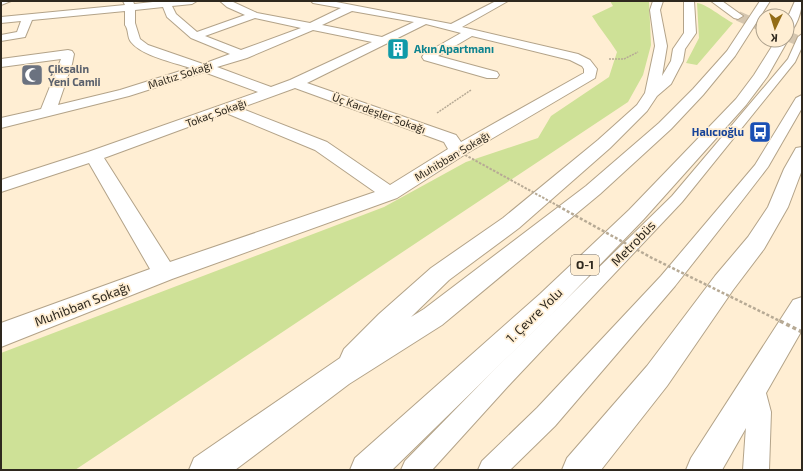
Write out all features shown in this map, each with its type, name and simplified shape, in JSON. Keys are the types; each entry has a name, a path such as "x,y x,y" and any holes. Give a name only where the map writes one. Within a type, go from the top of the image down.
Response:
{"main road":[{"path":"1,2 6,1"},
{"path":"66,13 71,1"},
{"path":"1,20 129,4 192,1"},
{"path":"225,1 230,5 254,14 383,41"},
{"path":"316,1 425,21 582,60"},
{"path":"452,28 503,1"},
{"path":"652,93 661,47 655,10 658,1"},
{"path":"339,374 388,322 440,274 511,223 566,177 642,108 652,93 664,84 677,61 679,49 690,33 689,1"},
{"path":"716,1 738,16"},
{"path":"206,470 339,374 433,317 513,256 593,190 665,126 698,92 731,54 765,1"},
{"path":"795,12 800,1"},
{"path":"167,2 171,15 195,36 244,55"},
{"path":"129,4 130,25 132,26 135,40 144,48 216,71 272,92"},
{"path":"1,11 14,7"},
{"name":"Maltız Sokağı","path":"1,123 48,110 124,93 244,55 294,35 352,7"},
{"path":"195,36 254,14"},
{"path":"1,38 21,35 28,17"},
{"name":"Tokaç Sokağı","path":"1,186 94,156 272,92 295,83 425,21"},
{"path":"471,32 428,57 492,75"},
{"path":"215,44 229,39"},
{"name":"1. Çevre Yolu","path":"367,470 538,311 636,215 741,102 760,77 777,48"},
{"path":"1,63 68,54 66,64 48,110"},
{"name":"Muhibban Sokağı","path":"1,335 164,273 390,194 458,152 590,75 591,69 582,60"},
{"name":"Üç Kardeşler Sokağı","path":"295,83 450,139 458,152"},
{"path":"228,109 321,146 390,194"},
{"path":"579,470 657,376 724,282 756,243 778,207 793,169 802,152"},
{"path":"94,156 164,273"},
{"path":"703,470 802,307"}],"lane":[{"name":"Metrobüs","path":"414,470 701,171 792,60 802,37"},
{"path":"491,470 546,416 668,281 717,223 760,167 802,98"},
{"path":"754,386 759,412 756,470"}],"path":[{"path":"582,60 624,59 644,49 661,47"},
{"path":"417,127 468,91 478,88 492,75"},
{"path":"458,152 652,258 802,332"}],"green space":[{"path":"610,1 649,1 651,45 643,75 628,102 75,470 1,470 1,353 384,207 466,162 538,138 551,116 609,77 617,52 592,16 613,6"},
{"path":"697,3 709,8 733,23 697,65 686,63 699,38"}],"tunnel":[{"path":"738,16 755,23"},
{"path":"795,39 802,42"}],"place":[{"name":"Akın Apartmanı","path":"398,49"},
{"name":"Çiksalin Yeni Camii","path":"32,75"},
{"name":"Halıcıoğlu","path":"760,132"}]}
